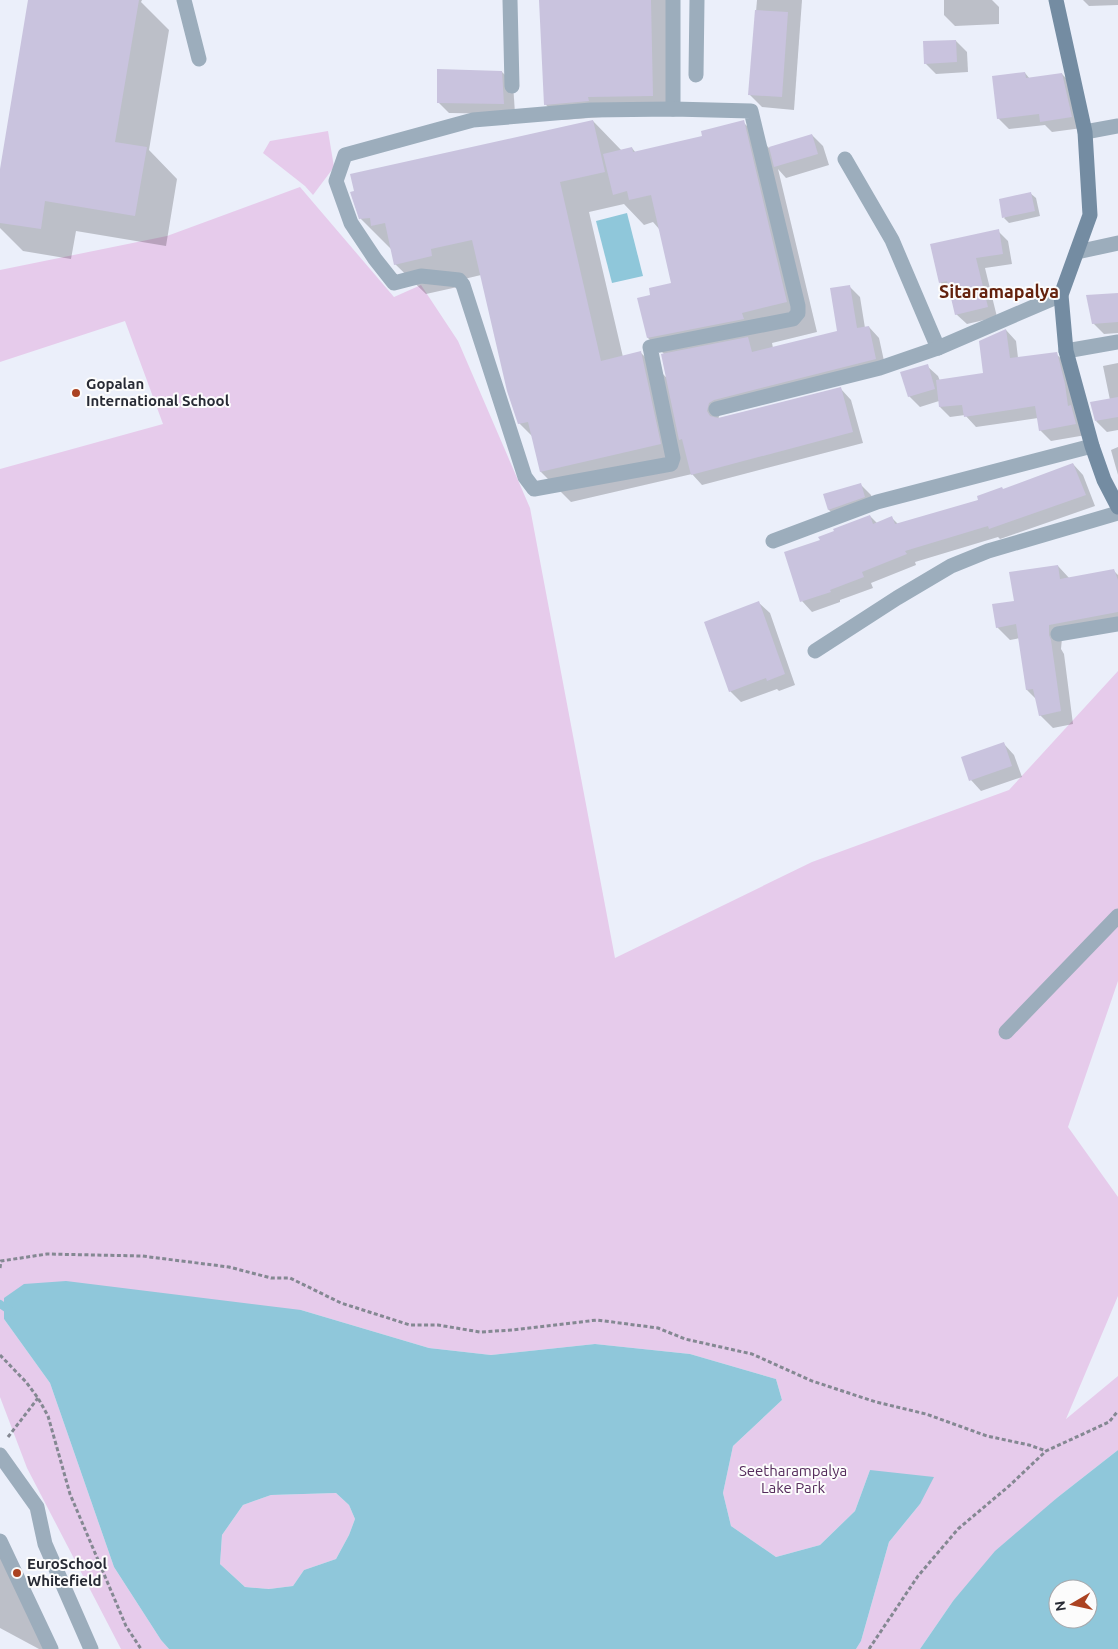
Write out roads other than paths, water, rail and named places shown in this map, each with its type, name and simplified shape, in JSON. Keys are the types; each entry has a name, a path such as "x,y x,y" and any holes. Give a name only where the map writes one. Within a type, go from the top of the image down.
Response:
{"street":[{"path":"184,0 199,59"},
{"path":"510,0 512,86"},
{"path":"673,0 673,110"},
{"path":"696,75 697,0"},
{"path":"1056,0 1085,132 1090,215 1061,295 1066,351 1092,446 1104,480 1118,508"},
{"path":"591,110 673,110 752,111 798,306 798,314 793,319 650,346 673,458 671,464 534,489 525,477 463,285 459,280 421,276 394,283 350,224 336,180 345,155 473,120 591,110"},
{"path":"1085,132 1118,126"},
{"path":"845,159 892,240 938,348"},
{"path":"1076,252 1118,243"},
{"path":"716,409 880,368 938,348 1061,295"},
{"path":"1066,351 1118,342"},
{"path":"773,542 877,502 1092,446"},
{"path":"815,651 951,566 988,551 1118,513"},
{"path":"1058,634 1118,624"},
{"path":"1006,1032 1118,916"},
{"path":"2,1449 37,1507 45,1544 91,1649"},
{"path":"0,1541 51,1649"}],"water":[{"path":"627,213 643,276 612,283 596,221"},
{"path":"66,1281 301,1310 429,1348 491,1355 595,1344 690,1354 776,1379 782,1400 733,1446 723,1493 731,1526 776,1557 820,1545 855,1511 870,1470 934,1477 920,1504 889,1542 861,1641 856,1649 169,1649 161,1640 114,1567 50,1383 4,1319 4,1298 24,1284","holes":["336,1493 349,1505 355,1519 336,1559 304,1570 293,1586 269,1589 245,1587 220,1564 222,1535 243,1505 271,1495"]},
{"path":"1118,1450 1118,1649 920,1649 953,1601 995,1551 1058,1497"}],"waterway":[{"path":"0,1304 12,1312"}],"place":[{"name":"Gopalan International School","path":"76,393"},
{"name":"EuroSchool Whitefield","path":"17,1573"}],"district":[{"name":"Sitaramapalya","path":"999,292"}],"park label":[{"name":"Seetharampalya Lake Park","path":"793,1480"}]}
